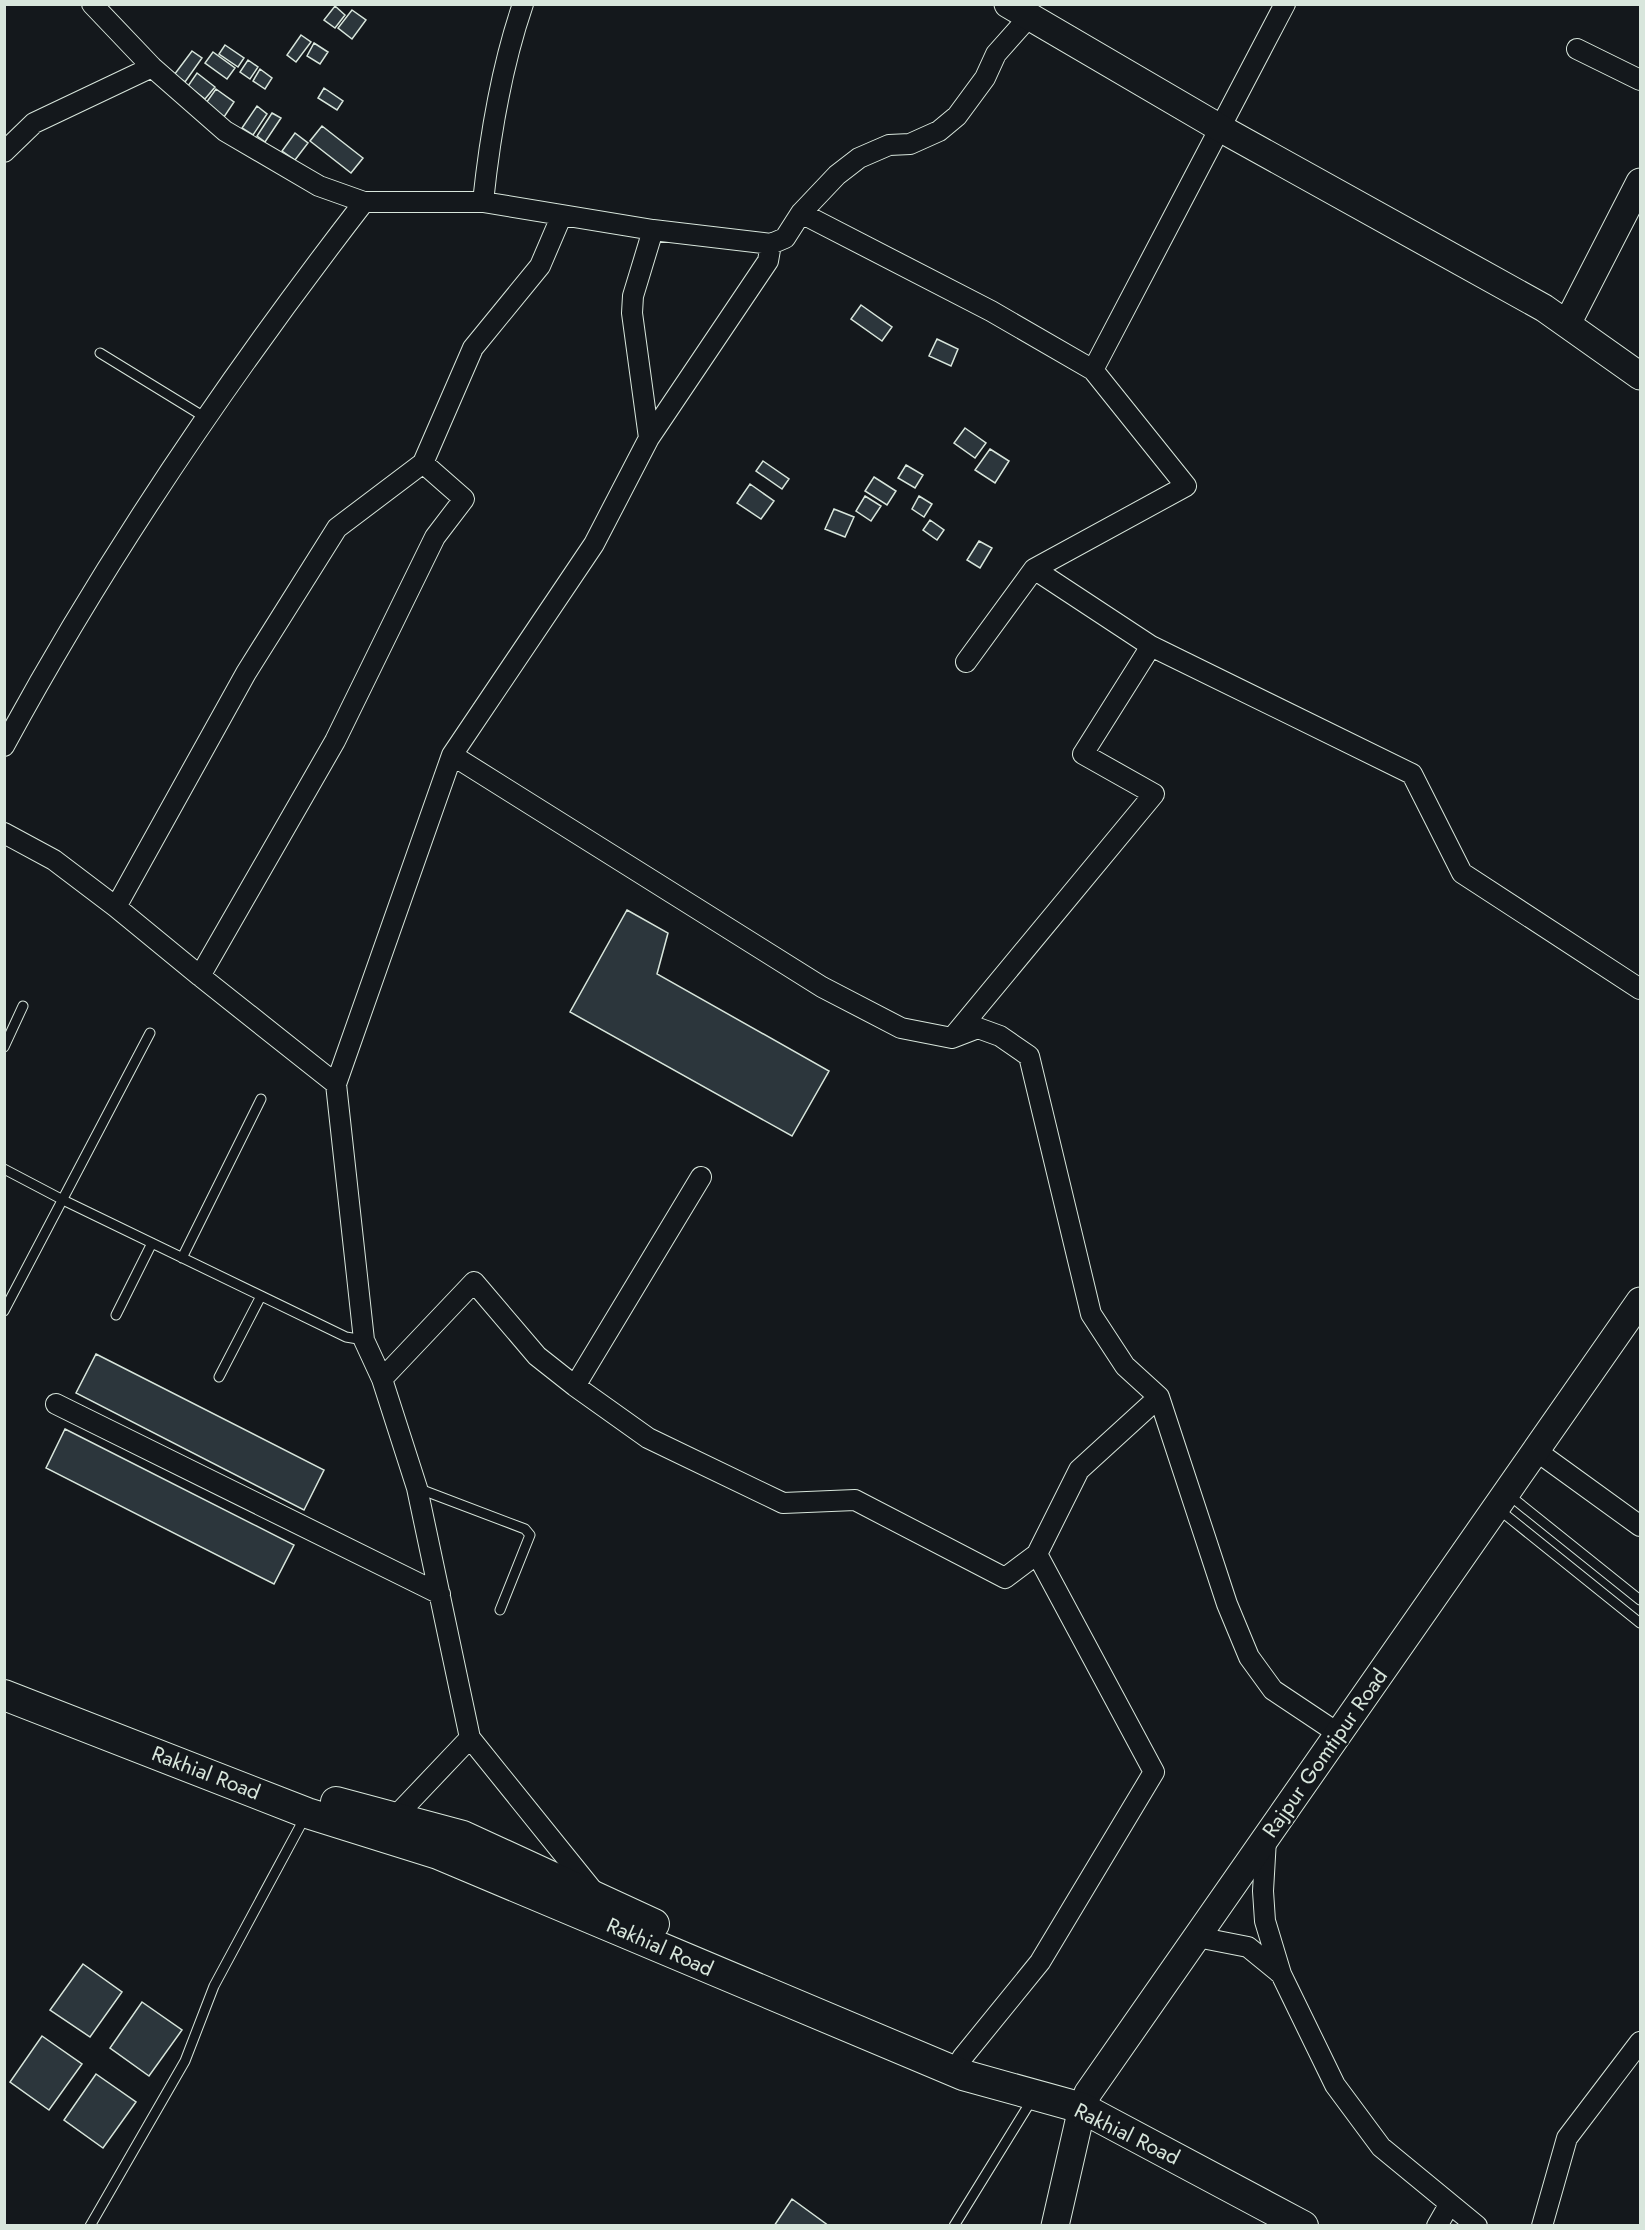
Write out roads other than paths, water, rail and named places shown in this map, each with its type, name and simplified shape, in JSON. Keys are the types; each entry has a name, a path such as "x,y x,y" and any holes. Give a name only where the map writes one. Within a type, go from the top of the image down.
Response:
{"main road":[{"path":"1018,11 1220,128 1544,308 1641,376"},
{"path":"1567,324 1641,182"},
{"name":"Rajpur Gomtipur Road","path":"1055,2226 1085,2101 1535,1450 1641,1301"},
{"name":"Rakhial Road","path":"4,1678 312,1796 463,1836 597,1896 707,1950 962,2058 1085,2101 1303,2226"},
{"name":"Rakhial Road","path":"4,1695 307,1813 438,1854 963,2075 1034,2096 1085,2101"}],"street":[{"path":"92,4 152,67 225,130 319,186 364,202 483,202 561,217 771,244 785,238 801,213 837,175 859,158 889,145 910,144 939,131 957,116 986,78 1018,11"},
{"path":"483,202 488,149 506,63 523,4"},
{"path":"1093,370 1285,4"},
{"path":"1577,49 1641,80"},
{"path":"4,152 34,123 152,67"},
{"path":"4,746 108,565 206,418 364,202"},
{"path":"801,213 991,311 1093,370 1186,486 1034,569 966,662"},
{"path":"116,907 246,673 337,528 423,463 473,348 540,266 561,217"},
{"path":"649,438 632,313 633,297 653,230"},
{"path":"597,1896 470,1738 417,1488 382,1379 364,1340 336,1084 452,755 594,544 649,438 768,261 771,244"},
{"path":"200,976 335,741 435,537 464,499 423,463"},
{"path":"1034,569 1150,646 1412,774 1462,873 1641,989"},
{"path":"952,1038 1154,794 1083,754 1150,646"},
{"path":"452,755 822,987 901,1028 952,1038 978,1028 1000,1036 1029,1056 1091,1314 1125,1366 1159,1397 1227,1604 1249,1657 1273,1690 1339,1734"},
{"path":"4,833 54,860 336,1084"},
{"path":"575,1386 701,1177"},
{"path":"382,1379 474,1282 537,1356 648,1438 783,1503 855,1500 1005,1578 1037,1554 1078,1470 1159,1397"},
{"path":"56,1404 440,1594"},
{"path":"1535,1450 1641,1526"},
{"path":"962,2058 1040,1962 1154,1772 1037,1554"},
{"path":"395,1817 470,1738"},
{"path":"1266,1839 1263,1891 1265,1921 1281,1974 1335,2085 1381,2147 1477,2226"},
{"path":"1197,1937 1248,1947 1281,1974"},
{"path":"1542,2226 1567,2138 1641,2042"},
{"path":"1437,2226 1449,2205"}],"lane":[{"path":"100,353 206,418"},
{"path":"4,1047 23,1006"},
{"path":"4,1311 150,1034"},
{"path":"182,1258 261,1099"},
{"path":"4,1168 63,1200 346,1337 364,1340"},
{"path":"116,1315 152,1243"},
{"path":"219,1377 261,1296"},
{"path":"417,1488 525,1528 530,1535 500,1610"},
{"path":"1501,1500 1641,1602 1631,1616"},
{"path":"1501,1500 1641,1623"},
{"path":"90,2226 185,2061 214,1986 307,1813"},
{"path":"954,2226 1034,2096"}]}
